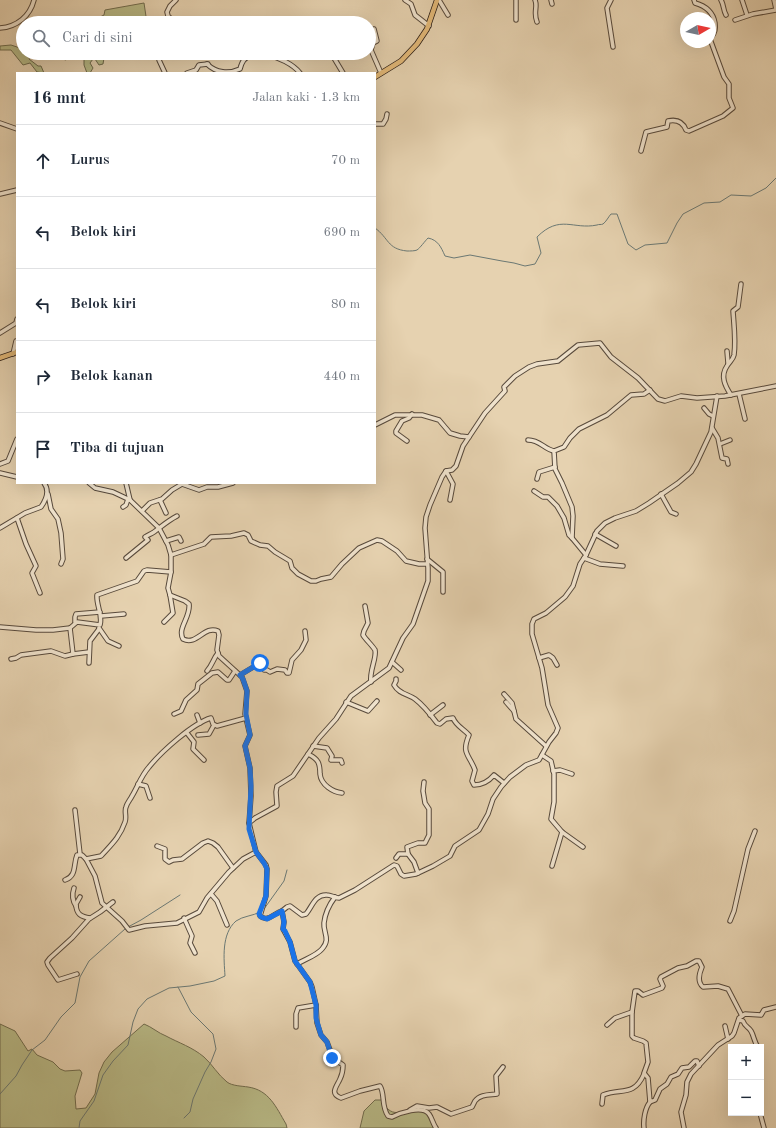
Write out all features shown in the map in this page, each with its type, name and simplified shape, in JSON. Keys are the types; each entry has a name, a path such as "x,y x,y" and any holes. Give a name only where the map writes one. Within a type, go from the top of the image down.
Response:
{"main road":[{"path":"376,76 396,65 406,56 425,33 438,0"},
{"path":"0,358 15,353"}],"street":[{"path":"25,16 32,7 34,0"},
{"path":"168,16 167,12 176,0"},
{"path":"405,0 412,6 415,15 429,26"},
{"path":"438,0 448,15"},
{"path":"516,0 516,20"},
{"path":"535,0 535,16 537,22"},
{"path":"611,0 607,8 613,47"},
{"path":"641,151 646,133 667,127 668,121 676,120 684,125 686,130 689,132 723,116 733,108 729,98 729,84 724,77 710,39 715,29 714,16 702,5 695,3 694,0"},
{"path":"721,0 726,15"},
{"path":"742,0 747,15"},
{"path":"735,20 747,15 776,9 774,0"},
{"path":"0,28 16,24"},
{"path":"159,60 165,72"},
{"path":"190,72 196,70 199,65 208,64 215,71 233,72 240,69 243,60"},
{"path":"281,60 299,72"},
{"path":"335,60 341,72"},
{"path":"375,60 381,74"},
{"path":"376,124 383,124 388,114"},
{"path":"0,123 16,129"},
{"path":"0,194 16,190"},
{"path":"731,395 726,386 724,372 728,363 734,357 735,339 733,311 738,307 741,284"},
{"path":"0,333 16,323"},
{"path":"15,353 16,341"},
{"path":"249,823 277,806 277,786 293,776 313,746 336,719 346,702 354,693 389,668 403,638 413,624 428,578 425,528 426,517 442,477 446,472 452,470 456,466 463,446 487,410 505,391 504,386 515,376 533,365 558,361 578,345 600,343 611,357 634,374 658,399 667,402 681,396 698,398 731,395 776,386"},
{"path":"727,351 728,363"},
{"path":"528,440 535,440 554,451 564,447 570,438 579,430 607,415 631,395 644,394 650,390"},
{"path":"739,394 745,419"},
{"path":"170,595 189,604 188,616 182,637 185,640 192,640 198,638 206,631 216,630 219,635 217,650 221,659 240,675 247,691 246,718 250,735 245,746 250,768 251,786 249,823 256,852 267,869 266,896 259,914 261,917 267,919 290,906 303,915 308,912 320,896 327,895 339,898 394,865 396,865 401,874 404,876 418,873 450,856 455,846 479,830 488,814 493,799 504,783 526,765 539,760 546,746 558,729 556,721 548,705 543,673 532,634 532,624 534,619 546,613 565,598 572,586 580,564 595,534 606,523 615,518 636,511 678,483 690,472 702,452 712,428 717,396"},
{"path":"704,408 713,416"},
{"path":"376,424 395,415 412,414 432,417 440,420 450,433 469,437"},
{"path":"407,441 396,433 396,431 402,421 409,418 412,414"},
{"path":"712,428 720,444 722,458 727,459 728,464"},
{"path":"720,444 730,440"},
{"path":"0,464 8,461 16,441"},
{"path":"554,451 555,467 572,507 572,538"},
{"path":"537,479 539,472 555,467"},
{"path":"446,472 453,484 450,500"},
{"path":"0,473 16,477"},
{"path":"45,484 48,489 51,508 58,519 61,533 63,559 61,564"},
{"path":"90,484 95,488 113,492 129,499 159,528 171,555 172,572 168,588 173,613 164,622"},
{"path":"123,507 129,499 126,484"},
{"path":"142,512 150,503 160,500 182,484 199,490 207,487 218,487 228,484"},
{"path":"534,491 542,497 548,497 557,506 564,518 569,535 585,556 601,564 623,566"},
{"path":"0,528 8,525 11,521 41,507 48,494"},
{"path":"661,494 671,512 676,514"},
{"path":"160,500 166,513"},
{"path":"126,558 148,540 146,536 178,516"},
{"path":"17,518 26,544 35,562 36,566 32,573 40,593"},
{"path":"171,555 204,544 211,537 228,537 245,533 251,541 260,545 268,546 290,561 292,568 298,574 314,581 332,577 342,564 359,548 377,540 382,541 397,551 406,561 419,564 427,562 443,572 443,591 448,591"},
{"path":"595,534 616,546"},
{"path":"166,542 179,537 181,541"},
{"path":"119,646 108,641 100,627 100,614 97,595 137,581 144,571 172,572"},
{"path":"365,606 368,623 363,634 374,648 376,655 370,676 371,682"},
{"path":"76,622 76,614 124,614"},
{"path":"76,622 100,627"},
{"path":"0,628 36,630 70,628 76,622"},
{"path":"89,663 90,641 100,627"},
{"path":"70,628 73,654"},
{"path":"240,675 260,663 264,670 270,672 278,668 285,670 287,674 289,673 292,660 301,650 306,640 305,631"},
{"path":"11,659 21,655 51,651 65,656 89,652"},
{"path":"207,671 218,653"},
{"path":"539,658 549,655 553,658 557,665"},
{"path":"392,662 401,670"},
{"path":"174,714 181,712 186,700 197,690 198,684 212,673 218,672 229,680 236,671"},
{"path":"396,679 394,685 395,687 403,694 416,700 440,724 446,719 453,718 459,727 468,734 465,749 466,755 475,770 472,781 474,785 481,785 491,779 494,775 504,783"},
{"path":"504,694 512,703 516,719 546,746"},
{"path":"346,702 368,711 377,701"},
{"path":"506,702 514,711"},
{"path":"430,715 443,705"},
{"path":"196,715 200,723"},
{"path":"86,859 101,856 105,849 113,844 126,820 126,806 149,766 162,753 200,723 211,718 214,725"},
{"path":"198,735 209,734 214,725 246,718"},
{"path":"187,733 194,742 193,750 204,760"},
{"path":"313,746 327,748 332,756 331,760 338,759 341,760 342,763"},
{"path":"308,754 315,758 318,762 320,776 324,784 330,789 342,793"},
{"path":"542,755 550,761 553,771 554,802 551,818 562,832 583,847"},
{"path":"553,771 565,770 572,774"},
{"path":"418,873 414,862 408,854 407,846 425,843 428,838 429,809 425,803 423,793 424,782"},
{"path":"138,784 146,786 150,798"},
{"path":"75,810 80,854 86,859 95,876 101,900 129,930 145,926 177,923 201,910 207,898 233,868 243,859 256,852"},
{"path":"730,921 734,911 748,849 755,831"},
{"path":"552,866 562,832"},
{"path":"156,846 165,849 165,859 169,862 172,860 181,860 203,843 208,841 213,843 218,848 233,868"},
{"path":"66,880 71,878 74,874 76,857 80,854"},
{"path":"396,858 399,854 408,854"},
{"path":"74,888 72,895 79,915 81,917 90,918"},
{"path":"211,894 217,901 227,925"},
{"path":"76,906 80,897"},
{"path":"297,964 314,955 322,948 327,938 324,928 325,918 329,905 335,897"},
{"path":"77,974 58,980 47,962 90,918 113,902"},
{"path":"282,911 284,922 283,929 290,942 295,961 310,982 316,1005 317,1023 321,1035 327,1042 332,1058 343,1065 341,1078 335,1090 337,1096 341,1098 380,1086 382,1090 384,1110 388,1116 391,1118 415,1110 427,1112 436,1128"},
{"path":"184,918 192,936 190,943 195,953"},
{"path":"602,1104 604,1095 630,1090 640,1082 648,1062 646,1044 644,1041 632,1037 632,1012 635,991 638,991 643,995 662,988 664,986 660,979 661,977 678,968 698,961 702,967 699,978 701,985 703,987 721,986 728,989 742,1016"},
{"path":"296,1027 296,1014 298,1008 316,1005"},
{"path":"684,1128 681,1112 686,1095 687,1082 691,1074 718,1046 734,1033 742,1016 745,1014 761,1015 764,1010 776,1007"},
{"path":"607,1025 614,1018 632,1012"},
{"path":"739,1020 743,1021 744,1026 751,1031 756,1044"},
{"path":"725,1026 728,1039"},
{"path":"644,1128 648,1105 654,1100 660,1089 667,1085 672,1077 678,1074 682,1068 690,1067 696,1061 699,1066"},
{"path":"409,1112 416,1106 429,1108 437,1107 451,1114 472,1107 474,1106 475,1101 483,1096 497,1094 496,1076 503,1067"},
{"path":"644,1074 648,1078 650,1102"},
{"path":"761,1116 764,1128"}],"green space":[{"path":"144,3 146,16 101,16 104,15 105,10"},
{"path":"11,45 16,47 16,56 11,50 0,50 0,46"},
{"path":"19,60 30,60 38,66 41,66 44,72 37,72 30,63 23,65"},
{"path":"84,60 92,60 90,63 93,68 91,72 87,72"},
{"path":"96,60 104,60 103,64 99,65"},
{"path":"0,1024 15,1031 28,1051 32,1049 37,1055 53,1062 60,1069 65,1071 80,1070 82,1073 75,1096 76,1109 86,1108 95,1094 99,1073 104,1062 112,1052 144,1024 199,1054 207,1060 229,1083 255,1089 267,1096 275,1106 287,1128 0,1128"},
{"path":"375,1100 382,1100 390,1111 395,1112 424,1109 436,1128 360,1128 364,1111"}],"waterway":[{"path":"376,229 392,245 400,250 417,250 428,238 437,242 445,256 454,258 470,255 525,266 535,264 541,253 537,237 545,230 553,226 560,224 581,226 603,224 611,214 617,214 628,244 636,250 645,245 667,243 683,214 704,203 720,202 731,195 751,196 766,188 776,178"},
{"path":"264,909 284,881 287,870"},
{"path":"128,927 180,895"},
{"path":"79,1128 80,1121 94,1101 103,1075 113,1061 128,1045 133,1022 138,1009 147,999 169,988 190,986 214,981 225,976 224,947 231,926 239,919 260,912"},
{"path":"0,1094 16,1076 32,1050 45,1040 61,1017 75,1003 80,977 89,961 125,929"},
{"path":"178,987 191,1012 213,1034 216,1049 193,1099 190,1112 184,1118"}],"route":[{"path":"260,663 240,675 247,691 246,718 250,735 245,746 249,760 251,786 249,829 256,852 259,858 266,865 267,869 266,896 259,914 263,919 267,919 282,911 284,916 282,926 283,929 290,942 295,961 312,987 316,1005 317,1023 321,1035 327,1042 332,1058"}]}
